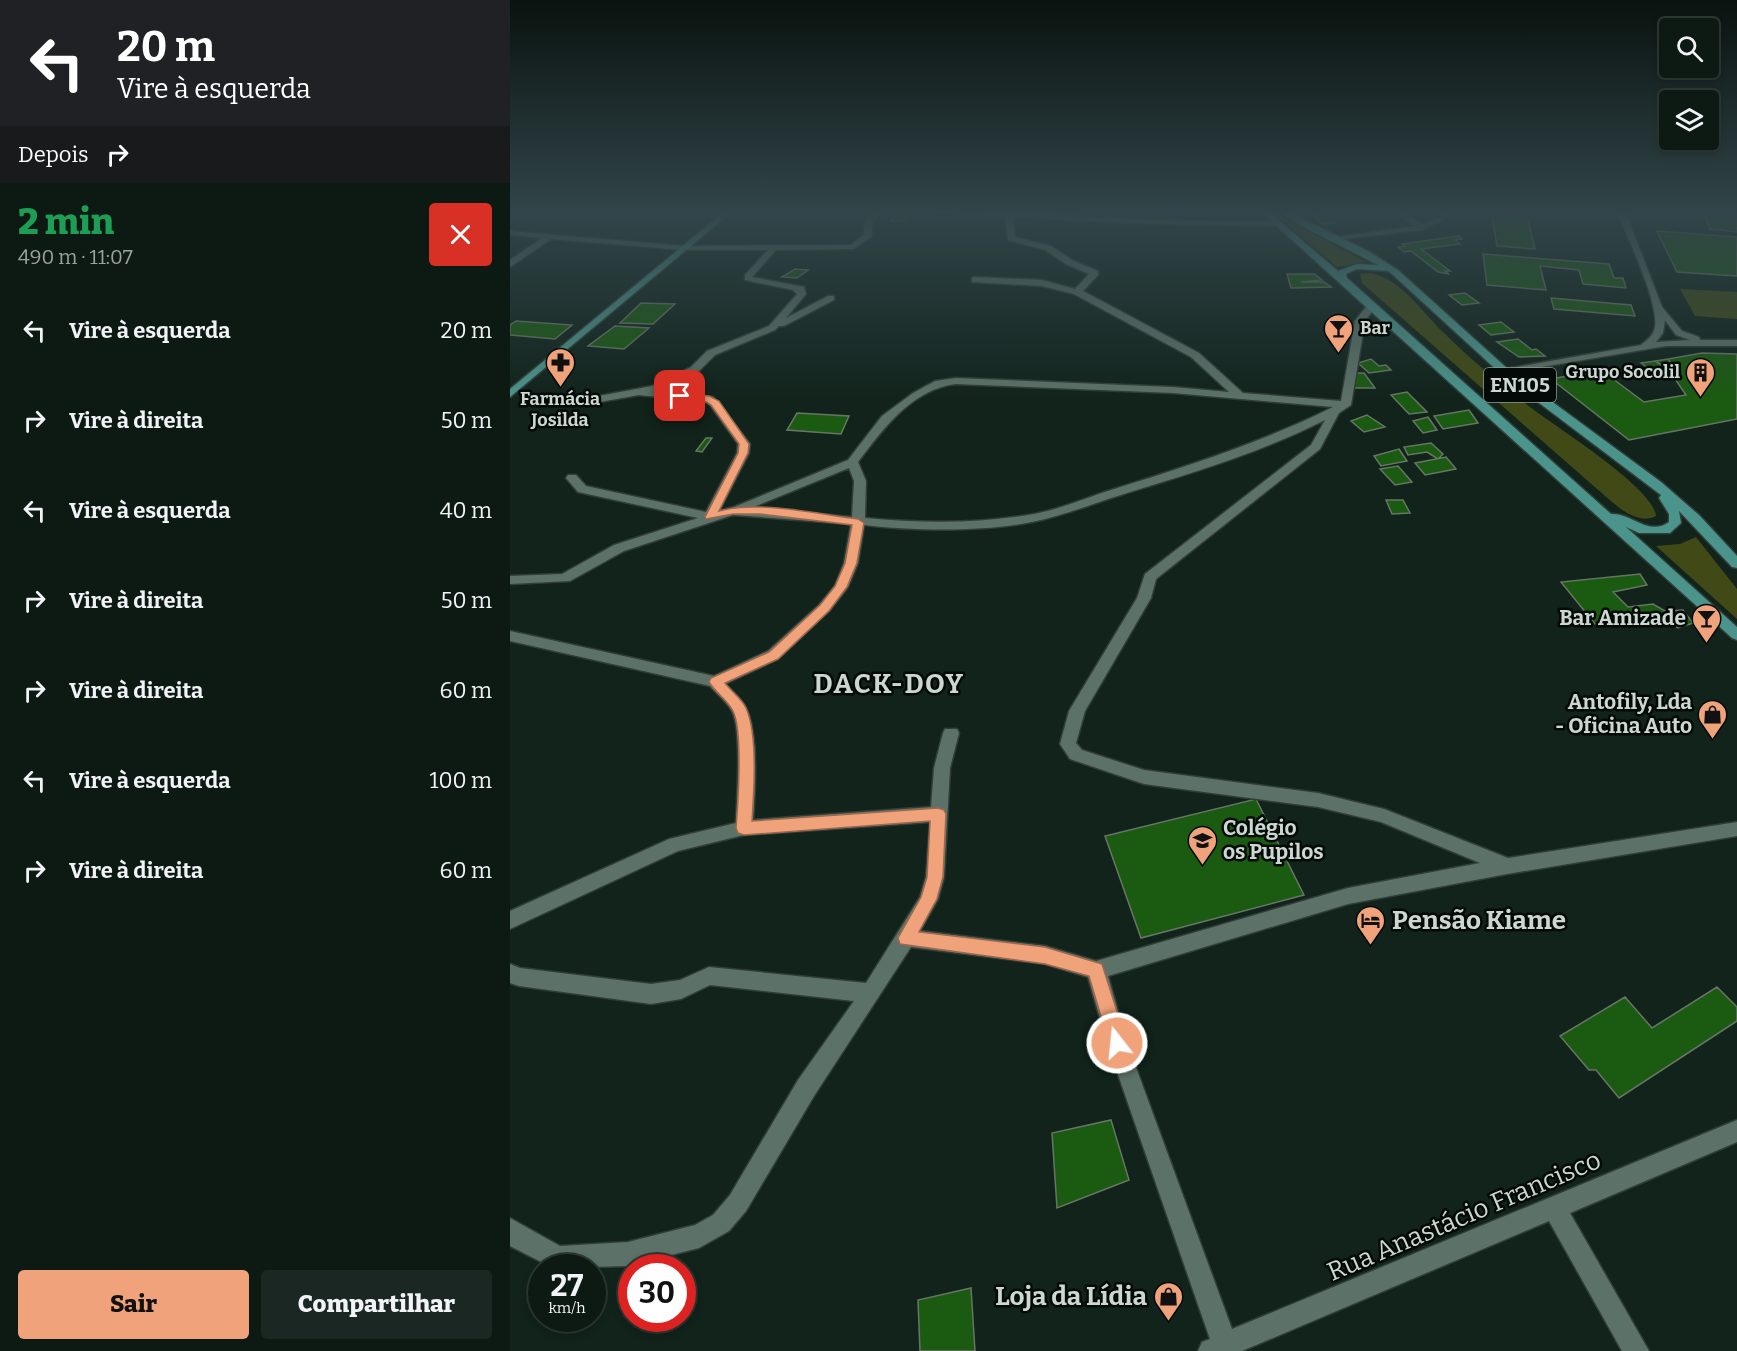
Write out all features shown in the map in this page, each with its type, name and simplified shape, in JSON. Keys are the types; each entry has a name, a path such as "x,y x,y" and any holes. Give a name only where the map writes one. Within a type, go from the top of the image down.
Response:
{"main road":[{"path":"510,394 653,274"},
{"name":"EN105","path":"1334,274 1372,305 1737,635"},
{"path":"1341,274 1343,282"},
{"name":"EN105","path":"1397,274 1504,372 1657,485 1711,533 1737,564"},
{"path":"1588,500 1620,520 1639,528 1666,530 1675,523 1675,514 1657,485"}],"street":[{"path":"751,274 749,280 794,287 801,290 802,294"},
{"path":"1077,292 1094,274"},
{"path":"1646,274 1658,304 1679,333 1713,343"},
{"path":"975,280 1042,283 1077,292 1195,355 1239,395"},
{"path":"772,328 802,294"},
{"path":"643,393 695,369 711,353 772,328 831,298 802,294"},
{"path":"1644,347 1658,338 1661,329 1658,304"},
{"path":"1372,305 1360,321 1340,409 1316,447 1150,577 1144,598 1111,650 1077,711 1068,744 1076,755 1144,777 1318,800 1384,816 1507,866"},
{"path":"1504,372 1666,343 1737,343"},
{"path":"510,580 565,578 619,548 732,511 852,462 886,418 917,395 939,383 957,381 1239,395 1340,409"},
{"path":"583,402 643,393 709,399 716,403 720,413 744,444 743,453 710,517"},
{"path":"732,511 779,513 858,523 972,524 1031,519 1184,471 1340,409"},
{"path":"716,682 773,655 824,608 841,587 851,563 858,523 860,481 852,462"},
{"path":"572,478 582,489 710,517"},
{"path":"510,636 716,682 739,709 743,723 747,781 744,828"},
{"path":"510,1230 519,1238 559,1258 628,1254 699,1236 721,1223 738,1203 806,1088 871,993 929,899 935,877 942,768 951,733"},
{"path":"510,920 675,844 744,828 938,814"},
{"path":"906,938 1045,955 1096,970 1348,896 1507,866 1737,829"},
{"path":"1096,970 1117,1043 1221,1349"},
{"path":"510,973 651,994 681,989 709,976 871,993"},
{"name":"Rua Anastácio Francisco","path":"1221,1349 1737,1131"},
{"path":"1555,1209 1636,1351"}],"green space":[{"path":"1360,274 1374,274 1392,282 1486,371 1530,407 1622,474 1651,504 1656,516 1640,518 1624,511 1610,500 1362,283"},
{"path":"1680,289 1737,292 1737,319 1695,316"},
{"path":"1696,537 1737,589 1737,619 1656,546 1680,544"}],"building":[{"path":"787,274 802,274 797,278 782,277"},
{"path":"1287,274 1314,274 1322,280 1301,282 1324,282 1331,287 1291,288"},
{"path":"1486,274 1542,274 1546,290 1487,285"},
{"path":"1580,274 1613,274 1614,278 1623,278 1626,288 1583,284"},
{"path":"1708,274 1737,274 1737,276"},
{"path":"1465,293 1479,303 1462,305 1449,295"},
{"path":"1551,298 1631,305 1635,316 1554,309"},
{"path":"641,303 675,304 653,324 620,323"},
{"path":"516,321 572,325 555,339 510,335 510,325"},
{"path":"1501,322 1514,332 1491,335 1479,325"},
{"path":"615,326 649,328 624,349 588,346"},
{"path":"1518,339 1532,350 1536,349 1545,356 1519,357 1497,342"},
{"name":"Grupo Socolil","path":"1702,353 1737,354 1737,419 1629,440 1551,379 1601,370 1644,402 1686,395 1669,370 1676,370 1668,359"},
{"path":"1371,359 1379,366 1386,365 1391,370 1369,373 1358,363"},
{"path":"1668,359 1676,370 1669,370 1655,361"},
{"path":"1655,361 1669,370 1655,373 1641,363"},
{"path":"1353,373 1364,373 1375,388 1353,388"},
{"path":"1407,392 1427,412 1409,414 1391,395"},
{"path":"1469,410 1478,423 1443,429 1434,416"},
{"path":"797,413 849,416 841,434 787,430"},
{"path":"1367,415 1385,427 1364,432 1351,421"},
{"path":"1428,417 1437,430 1423,433 1413,421"},
{"path":"706,438 712,438 702,452 696,451"},
{"path":"1431,443 1443,454 1438,459 1427,452 1408,455 1404,447"},
{"path":"1399,449 1407,461 1381,466 1374,456"},
{"path":"1446,457 1456,469 1425,475 1415,463"},
{"path":"1398,466 1412,482 1395,485 1380,469"},
{"path":"1386,500 1403,500 1410,513 1392,514"},
{"path":"1640,574 1647,585 1613,592 1628,607 1653,604 1665,611 1683,610 1693,623 1678,628 1657,615 1595,624 1561,582"},
{"name":"Colégio os Pupilos","path":"1256,799 1304,895 1141,938 1105,836"},
{"path":"1717,987 1737,1007 1737,1021 1619,1098 1596,1070 1589,1070 1560,1036 1625,997 1652,1028"},
{"path":"1111,1120 1129,1180 1057,1208 1052,1133"},
{"path":"971,1288 975,1351 920,1351 918,1300"}],"place":[{"name":"Bar","path":"1339,354"},
{"name":"Farmácia Josilda","path":"560,388"},
{"name":"Grupo Socolil","path":"1701,398"},
{"name":"Bar Amizade","path":"1707,644"},
{"name":"Antofily, Lda - Oficina Auto","path":"1713,740"},
{"name":"Colégio os Pupilos","path":"1202,866"},
{"name":"Pensão Kiame","path":"1371,946"},
{"name":"Loja da Lídia","path":"1168,1322"}],"district":[{"name":"DACK-DOY","path":"889,684"}],"route":[{"path":"680,396 709,399 716,403 720,413 744,444 743,453 733,476 710,517 732,511 759,511 858,523 851,563 841,587 824,608 793,640 773,655 716,682 739,709 743,723 747,781 744,828 938,814 935,877 929,899 906,938 1045,955 1096,970 1117,1043"}]}
